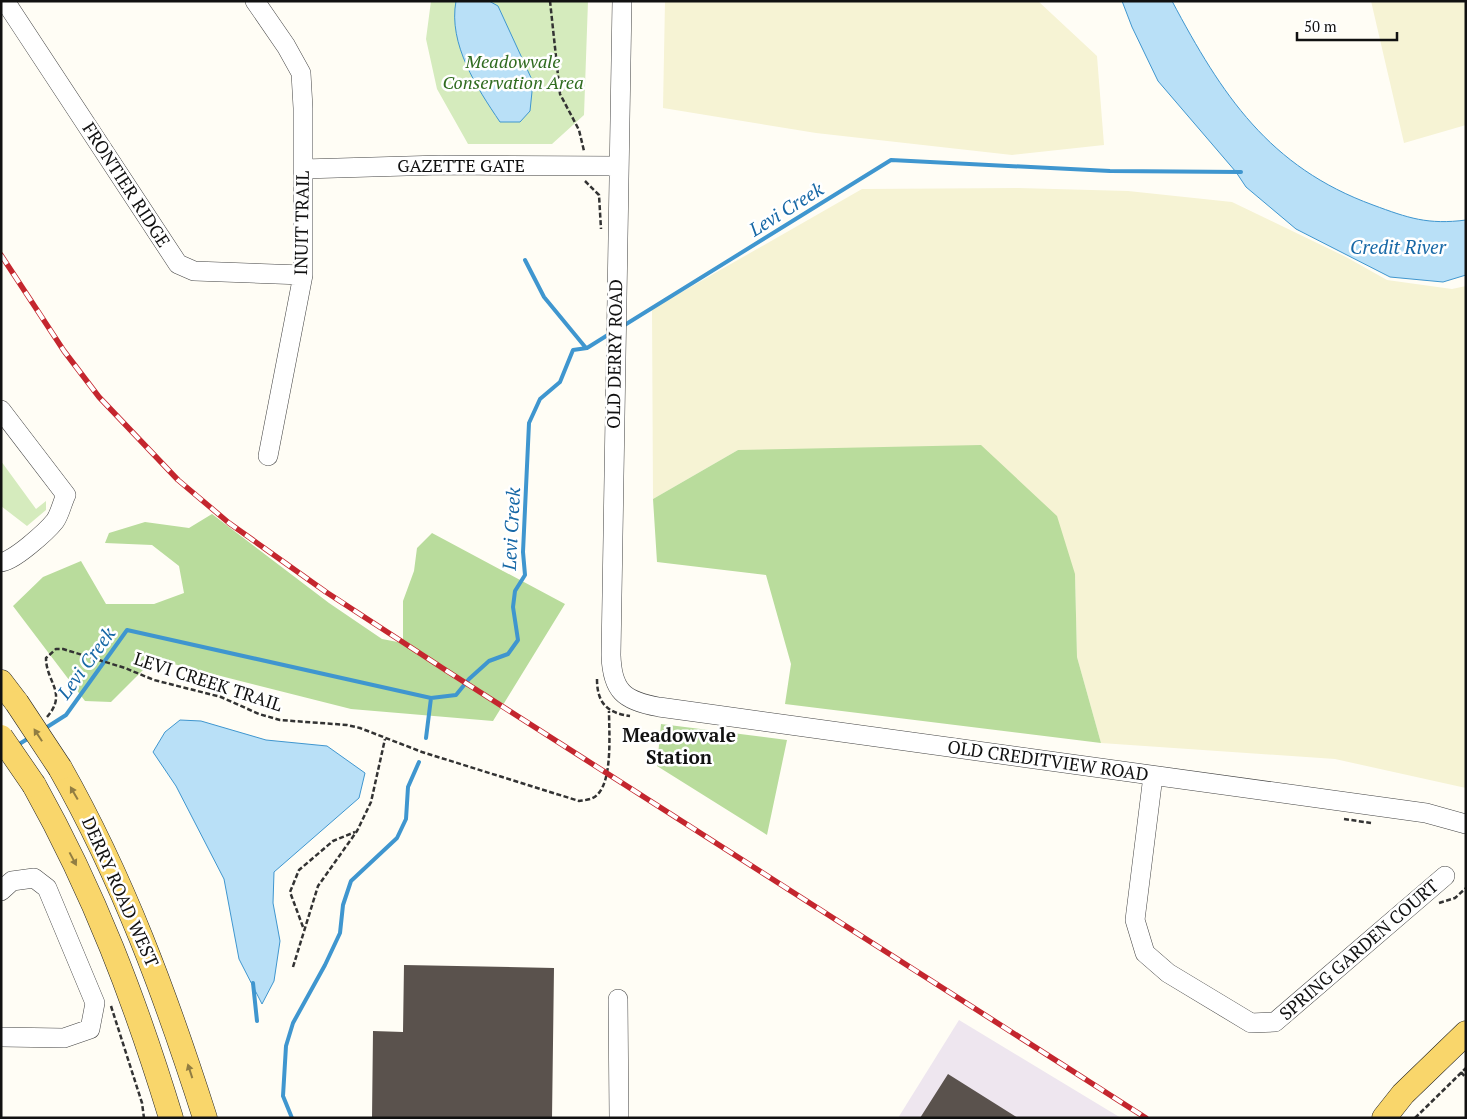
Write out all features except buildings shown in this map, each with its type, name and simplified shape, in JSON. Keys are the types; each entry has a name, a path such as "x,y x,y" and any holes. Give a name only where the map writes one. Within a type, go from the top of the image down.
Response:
{"main road":[{"name":"DERRY ROAD WEST","path":"1,682 60,768 106,852 137,924 176,1029 205,1118"},
{"name":"DERRY ROAD WEST","path":"1,737 34,785 78,867 101,920 149,1045 171,1118"},
{"path":"1384,1118 1403,1094 1466,1033"}],"street":[{"name":"FRONTIER RIDGE","path":"4,1 178,264 194,271 303,275"},
{"name":"INUIT TRAIL","path":"256,1 286,46 301,73 303,275 268,456"},
{"name":"OLD DERRY ROAD","path":"622,1 615,302 611,671 615,684 631,700"},
{"name":"GAZETTE GATE","path":"303,169 441,165 619,166"},
{"path":"1,410 66,495 55,521 21,552 6,562 1,562"},
{"name":"OLD CREDITVIEW ROAD","path":"631,700 659,707 1426,813 1466,824"},
{"name":"SPRING GARDEN COURT","path":"1153,776 1136,920 1145,953 1168,974 1251,1023 1275,1022 1445,876"},
{"path":"1,891 12,881 34,878 47,888 95,1003 90,1029 64,1038 1,1036"},
{"path":"618,999 619,1118"}],"path":[{"path":"550,1 560,94 579,130 584,153"},
{"path":"585,182 595,189 599,195 601,230"},
{"name":"LEVI CREEK TRAIL","path":"40,722 54,708 57,698 55,686 46,667 46,658 56,649 75,652 125,668 154,680 221,697 259,714 280,720 347,724 385,739 565,798 590,799 598,794 603,786 606,774 609,711"},
{"path":"293,967 303,928 318,886 357,831 372,802 385,739"},
{"path":"303,928 290,892 299,870 333,841 357,831"},
{"path":"1415,1118 1466,1068"},
{"path":"1461,1072 1466,1078"}],"shaded area":[{"path":"665,1 1038,1 1097,56 1104,145 1012,155 816,133 663,108"},
{"path":"1371,1 1466,1 1466,125 1404,143"},
{"path":"1018,188 1128,191 1232,202 1346,257 1387,280 1452,289 1466,286 1466,788 1335,759 1101,743 1077,657 1075,575 738,450 653,499 652,309 862,189"},
{"path":"959,1020 1121,1118 898,1118"}],"green space":[{"name":"Meadowvale Conservation Area","path":"431,1 588,1 584,115 552,144 468,144 437,89 426,39"},
{"path":"981,445 1057,516 1075,574 1077,657 1101,743 785,704 791,664 766,575 657,562 653,499 738,450"},
{"path":"1,461 36,509 46,501 46,510 27,526 1,506"},
{"path":"212,514 329,603 382,639 403,643 403,601 414,571 417,548 432,533 565,604 493,721 351,709 154,659 111,702 85,701 13,606 43,577 81,561 106,604 154,604 184,593 179,566 152,545 105,543 109,533 145,522 189,528"},
{"path":"661,724 787,740 767,835 657,766"}],"water":[{"path":"456,1 489,1 498,6 533,82 530,111 520,122 500,122 482,95 466,65 456,33"},
{"name":"Credit River","path":"1122,1 1172,1 1210,67 1230,97 1252,124 1277,149 1305,170 1337,189 1397,214 1440,222 1466,220 1466,275 1443,282 1390,277 1296,229 1246,187 1236,172 1158,81 1132,27"},
{"path":"180,720 201,721 266,740 327,746 365,773 359,798 274,872 273,903 280,941 274,981 262,1004 239,959 224,879 176,786 153,752 165,732"}],"waterway":[{"path":"623,326 891,160 1110,171 1241,172"},
{"path":"525,260 544,297 586,348"},
{"name":"Levi Creek","path":"44,729 66,715 127,630 431,698 456,695 469,679 489,661 508,654 518,640 513,607 515,591 525,575 523,552 529,423 540,399 560,382 573,350 587,348 611,333"},
{"path":"426,738 431,698"},
{"name":"Levi Creek","path":"16,746 29,738"},
{"path":"292,1118 283,1096 286,1046 293,1023 325,965 340,933 343,905 351,881 397,838 406,819 408,787 419,762"},
{"path":"253,983 257,1021"}],"railway":[{"path":"1,255 64,351 99,397 178,480 229,523 326,592 447,671 1146,1118"}],"district":[{"name":"Meadowvale Station","path":"679,746"}]}
